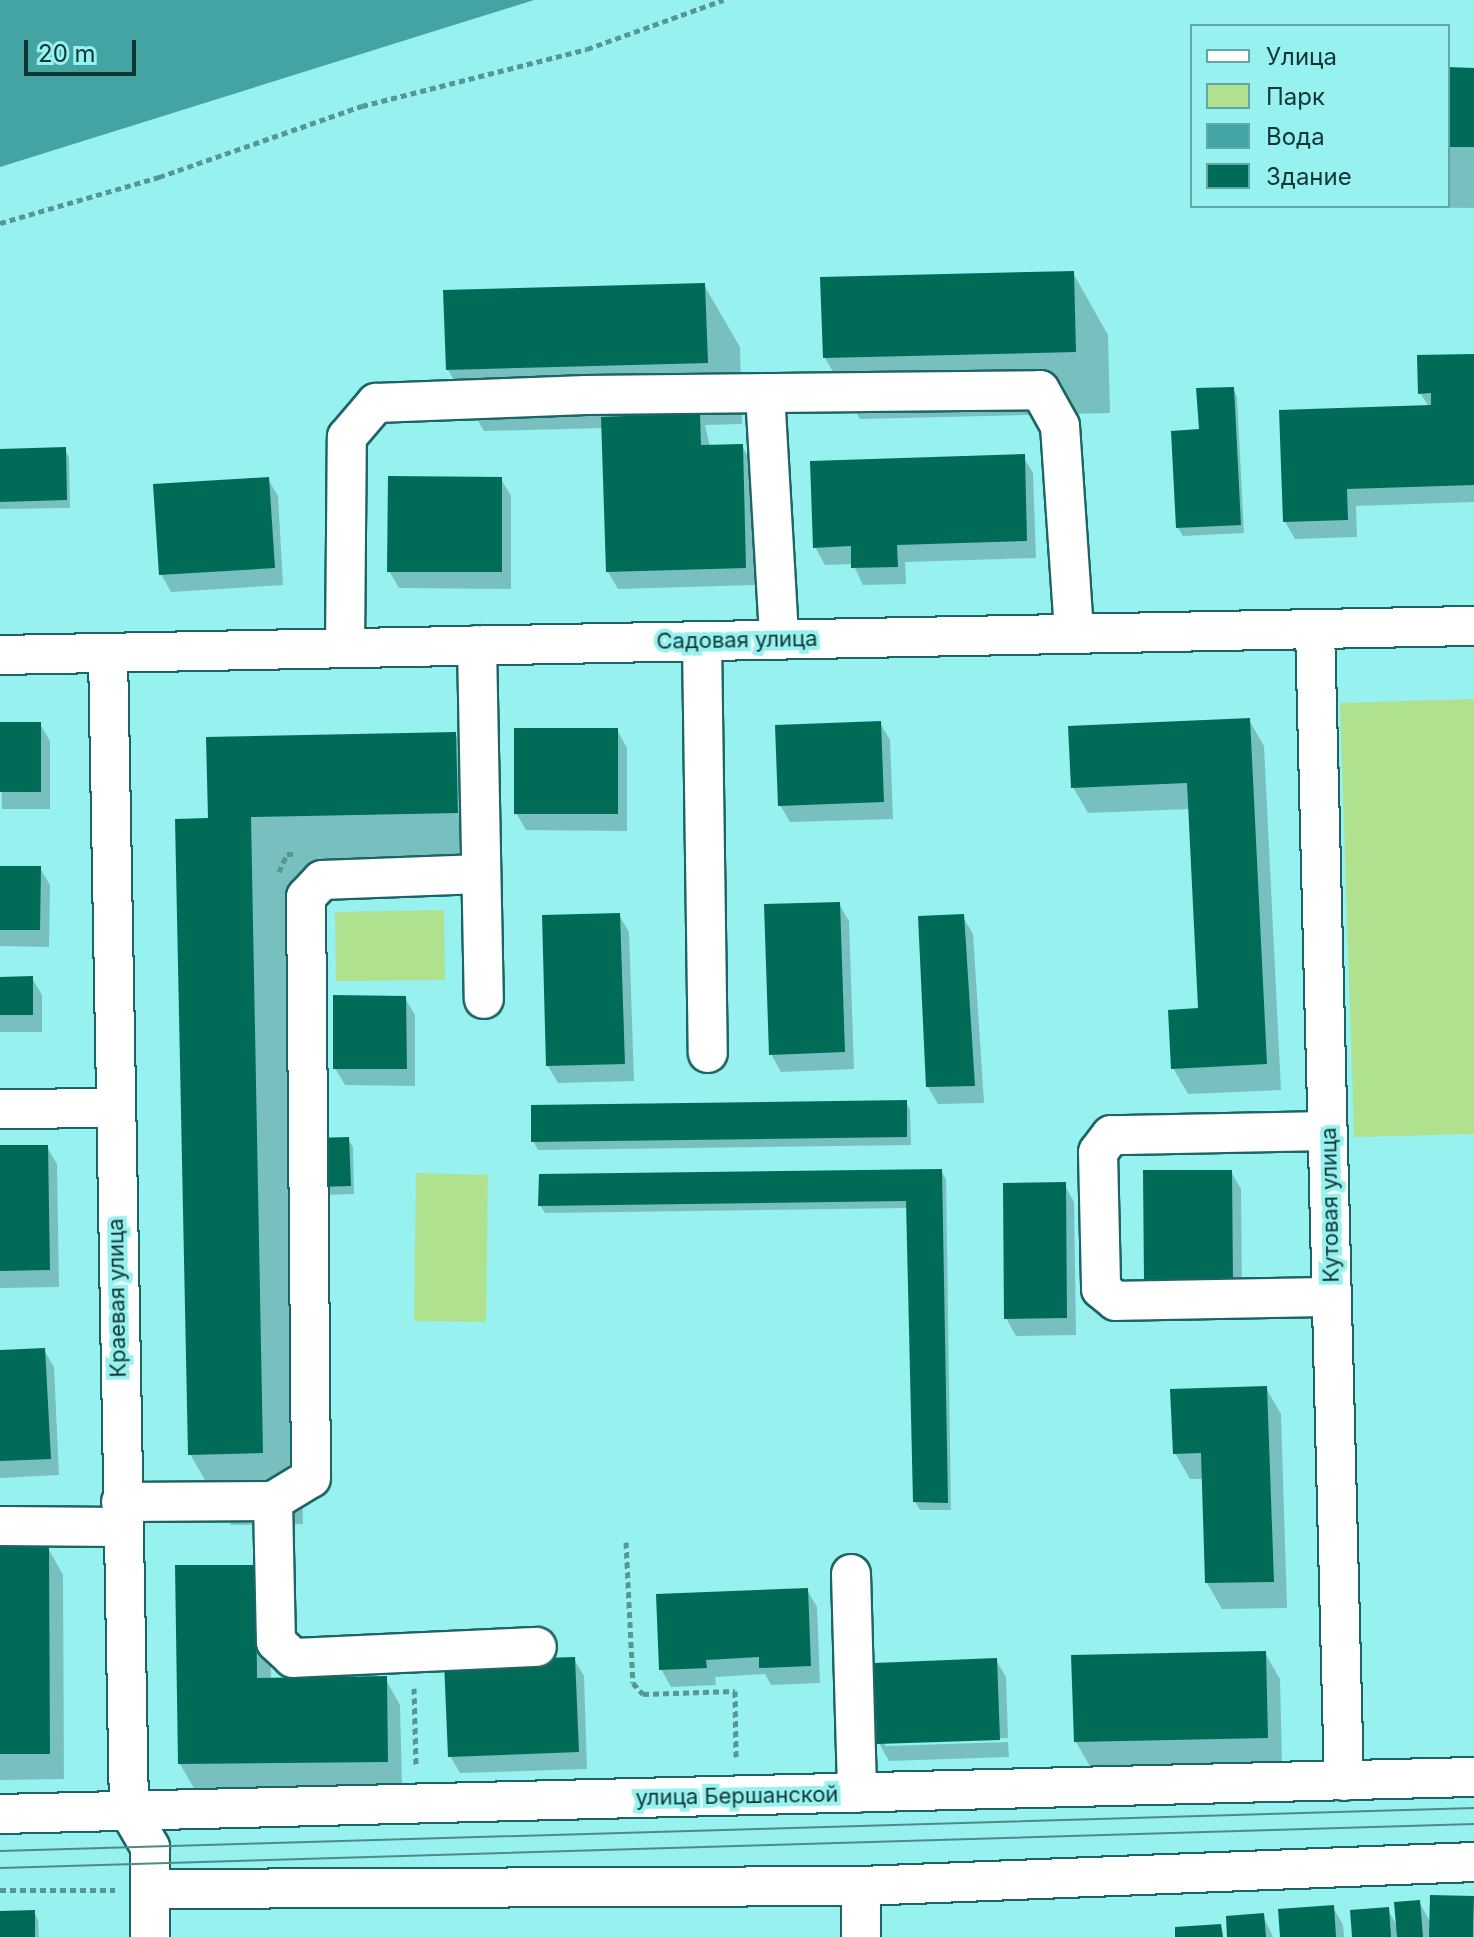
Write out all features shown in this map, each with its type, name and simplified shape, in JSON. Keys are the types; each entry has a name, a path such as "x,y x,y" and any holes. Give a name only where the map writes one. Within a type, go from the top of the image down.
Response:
{"street":[{"path":"345,648 347,437 376,403 765,393 1040,390 1060,426 1074,634"},
{"path":"765,393 779,639"},
{"name":"Садовая улица","path":"0,655 1474,626"},
{"name":"Кутовая улица","path":"1315,629 1344,1781"},
{"path":"702,641 708,1053"},
{"path":"477,645 484,999"},
{"name":"Краевая улица","path":"108,653 121,1514 129,1811 150,1847 150,1937"},
{"path":"0,1526 273,1501 311,1478 306,897 322,880 481,874"},
{"path":"0,1109 114,1108"},
{"path":"1328,1131 1111,1135 1098,1152 1098,1182 1101,1289 1116,1301 1332,1297"},
{"path":"273,1501 276,1642 293,1658 537,1647"},
{"path":"851,1574 857,1793"},
{"name":"улица Бершанской","path":"0,1814 1474,1777"},
{"path":"150,1889 861,1886 1474,1862"},
{"path":"861,1886 861,1937"}],"path":[{"path":"0,223 159,177 362,106 587,49 723,0"},
{"path":"626,1542 633,1683 643,1694 735,1691 736,1757"},
{"path":"413,1653 416,1767"},
{"path":"0,1890 150,1889"}],"green space":[{"path":"1474,699 1474,1134 1354,1137 1340,703"},
{"path":"444,910 445,980 336,981 335,912"},
{"path":"416,1173 488,1175 486,1322 414,1321"}],"water":[{"path":"0,0 534,0 0,167"}],"building":[{"path":"1450,67 1474,68 1474,147 1450,147"},
{"path":"1074,271 1076,352 823,358 820,277"},
{"path":"705,283 708,363 446,370 443,290"},
{"path":"1474,354 1474,485 1347,489 1348,520 1283,522 1279,410 1431,405 1431,393 1418,394 1417,355"},
{"path":"1234,387 1241,525 1176,528 1171,431 1199,429 1196,388"},
{"path":"700,413 701,445 743,444 746,568 606,572 601,417"},
{"path":"66,447 67,500 0,502 0,449"},
{"path":"1025,454 1027,541 897,545 898,567 851,568 851,546 813,548 810,461"},
{"path":"388,476 502,477 502,572 387,572"},
{"path":"269,477 275,568 159,575 153,484"},
{"path":"1250,718 1267,1064 1171,1069 1168,1010 1198,1008 1187,783 1071,788 1068,726"},
{"path":"881,721 884,802 778,806 775,725"},
{"path":"0,722 41,722 41,792 0,792"},
{"path":"514,728 618,728 618,814 514,814"},
{"path":"456,732 458,813 251,817 263,1453 188,1455 175,819 208,818 206,737"},
{"path":"0,866 41,866 40,930 0,930"},
{"path":"840,902 845,1052 769,1055 764,904"},
{"path":"620,913 625,1064 546,1066 542,915"},
{"path":"964,914 975,1086 926,1087 918,916"},
{"path":"33,976 33,1015 0,1015 0,977"},
{"path":"333,995 406,996 407,1069 333,1069"},
{"path":"907,1100 907,1137 531,1142 531,1105"},
{"path":"349,1137 351,1186 318,1187 316,1138"},
{"path":"0,1145 48,1145 50,1270 0,1271"},
{"path":"942,1169 948,1503 913,1502 906,1201 538,1206 539,1174"},
{"path":"1143,1170 1232,1170 1233,1280 1144,1281"},
{"path":"1066,1182 1067,1318 1004,1319 1003,1183"},
{"path":"45,1348 51,1459 0,1461 0,1350"},
{"path":"1267,1386 1274,1582 1205,1583 1201,1453 1173,1454 1170,1389"},
{"path":"49,1546 50,1754 0,1754 0,1547"},
{"path":"175,1565 256,1565 257,1678 387,1676 388,1762 178,1764"},
{"path":"808,1588 811,1666 759,1668 759,1657 706,1660 707,1668 659,1670 656,1594"},
{"path":"1266,1651 1268,1738 1074,1742 1071,1655"},
{"path":"575,1657 579,1752 448,1757 444,1661"},
{"path":"997,1658 1000,1740 877,1744 874,1663"},
{"path":"1430,1895 1474,1896 1473,1937 1429,1937"},
{"path":"1420,1900 1423,1937 1397,1937 1394,1902"},
{"path":"1334,1905 1336,1937 1280,1937 1278,1909"},
{"path":"1389,1907 1391,1937 1352,1937 1350,1910"},
{"path":"35,1910 35,1937 0,1937 0,1911"},
{"path":"1264,1913 1266,1937 1227,1937 1226,1916"},
{"path":"1221,1924 1223,1937 1175,1937 1175,1927"}],"tram line":[{"path":"0,1851 1474,1808"},
{"path":"0,1868 1474,1824"}]}
